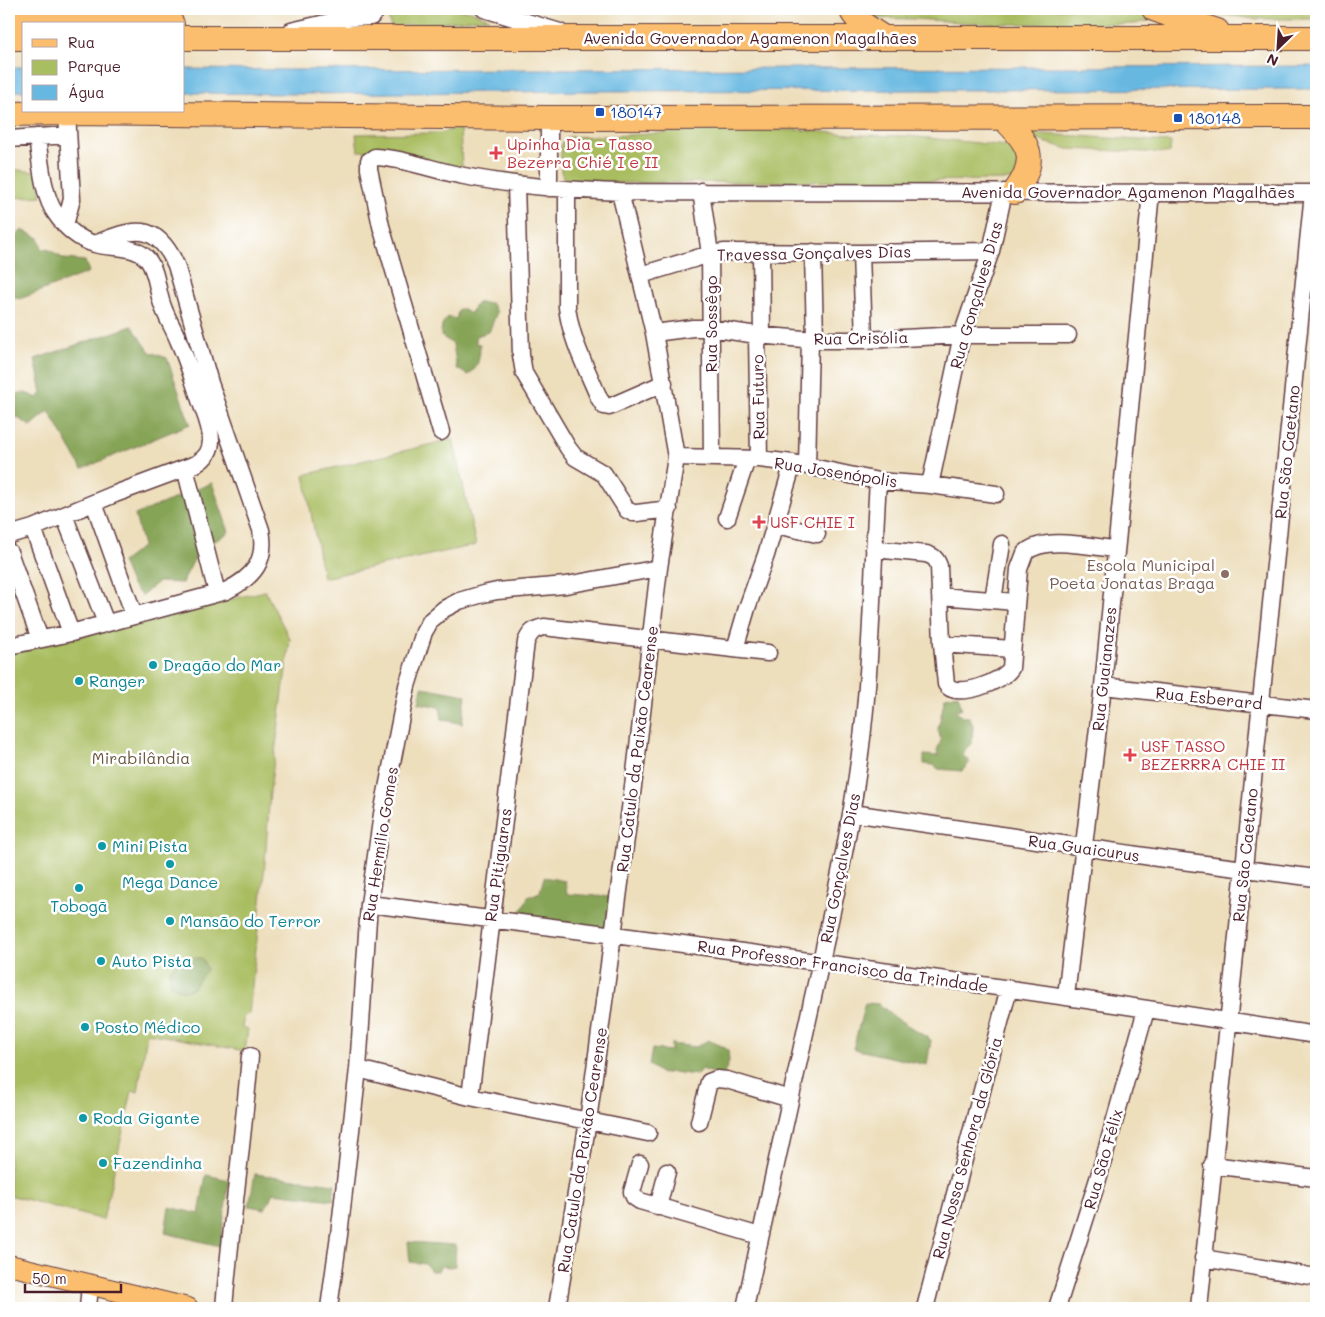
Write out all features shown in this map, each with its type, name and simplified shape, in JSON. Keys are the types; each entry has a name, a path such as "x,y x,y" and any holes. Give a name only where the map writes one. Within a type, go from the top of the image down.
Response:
{"highway":[{"path":"851,9 853,14 864,25 884,38"},
{"path":"1154,9 1240,38"},
{"path":"9,15 65,15 148,22"},
{"path":"185,25 235,29 260,38"},
{"name":"Avenida Governador Agamenon Magalhães","path":"185,38 1316,38"},
{"path":"9,114 68,124 549,118 1316,117"},
{"path":"1003,118 1016,130 1029,153 1028,172 1010,192"}],"main road":[{"path":"9,1265 179,1307"}],"street":[{"path":"260,38 358,13 371,17 377,9"},
{"path":"484,9 530,24 584,38"},
{"path":"549,118 549,188"},
{"path":"9,139 37,137 68,124 72,199 64,225"},
{"path":"9,535 33,528 196,464 207,456 211,439 209,427 179,342 162,303 148,260 139,253 125,248 94,244 82,239 64,225 54,212 50,202 40,164 37,137"},
{"name":"Avenida Governador Agamenon Magalhães","path":"441,432 381,226 369,169 371,159 375,157 387,158 442,172 567,190 620,192 1315,193"},
{"path":"516,184 521,355 524,373 572,453 604,474 627,510 637,513 669,509"},
{"path":"567,190 567,307 569,325 602,404 608,407 664,383"},
{"name":"Rua Sossêgo","path":"701,191 710,254 712,457"},
{"name":"Rua Catulo da Paixão Cearense","path":"557,1308 588,1121 659,568 676,457 654,333 620,192"},
{"name":"Rua Gonçalves Dias","path":"930,485 962,335 1010,192"},
{"name":"Rua Guaianazes","path":"1066,996 1103,686 1151,192"},
{"name":"Rua São Caetano","path":"1199,1308 1212,1165 1315,193"},
{"path":"9,646 71,633 217,593 239,584 250,575 259,564 263,552 261,530 207,374 170,250 158,237 149,233 138,232 119,233 94,244"},
{"name":"Travessa Gonçalves Dias","path":"641,275 710,254 733,251 861,253 991,251"},
{"name":"Rua Futuro","path":"727,518 753,459 760,335 761,252"},
{"path":"735,649 775,525 800,464 812,340 813,252"},
{"path":"861,253 864,340"},
{"name":"Rua Crisólia","path":"654,333 693,328 710,328 812,340 864,340 962,335 1068,335"},
{"name":"Rua Josenópolis","path":"676,457 753,459 800,464 878,481 930,485 996,494"},
{"path":"185,468 217,593"},
{"name":"Rua Gonçalves Dias","path":"745,1308 852,813 868,676 878,481"},
{"path":"94,503 134,615"},
{"path":"64,515 106,622"},
{"path":"775,525 817,534"},
{"path":"33,528 71,633"},
{"path":"874,549 934,556 939,566 942,644 946,684 947,688 952,690 981,688 1005,675 1011,668 1016,602 1021,561 1025,552 1038,545 1056,543 1115,549"},
{"path":"993,600 1002,544"},
{"path":"9,552 40,639"},
{"name":"Rua Hermílio Gomes","path":"329,1308 340,1235 358,1069 369,904 382,814 407,686 424,632 431,620 444,609 459,601 490,593 566,585 659,568"},
{"path":"940,596 1016,602"},
{"name":"Rua Pitiguaras","path":"470,1097 526,642 530,633 536,628 544,627 650,639"},
{"path":"650,639 768,653"},
{"path":"942,644 1012,649"},
{"name":"Rua Esberard","path":"1103,686 1316,710"},
{"name":"Rua Guaicurus","path":"852,813 1084,848 1316,878"},
{"name":"Rua Professor Francisco da Trindade","path":"369,904 1009,988 1316,1035"},
{"name":"Rua Nossa Senhora da Glória","path":"925,1308 1009,988"},
{"name":"Rua São Félix","path":"1057,1308 1098,1179 1146,1010"},
{"path":"224,1308 230,1235 240,1161 250,1056"},
{"path":"358,1069 470,1097 648,1134"},
{"path":"699,1122 709,1082 727,1080 790,1099"},
{"path":"640,1164 632,1192 634,1197 640,1201 658,1208 760,1236"},
{"path":"1212,1165 1316,1178"},
{"path":"658,1208 667,1172"},
{"path":"1203,1258 1316,1277"},
{"path":"88,1308 90,1285"}],"green space":[{"path":"387,9 455,9 471,11 489,18 391,27 386,12"},
{"path":"860,9 1128,9 1154,19 1135,24 988,24 875,18"},
{"path":"1186,9 1316,9 1316,19 1253,19"},
{"path":"460,127 462,167 429,166 383,151 358,151 356,134 440,133"},
{"path":"708,130 799,130 861,135 908,136 1007,146 1021,155 1014,180 621,183 569,181 563,177 561,172 561,146 567,137"},
{"path":"1028,133 1171,142 1170,153 1068,149 1031,138"},
{"path":"9,169 37,172 42,196 9,198"},
{"path":"22,230 39,238 42,249 50,250 64,259 85,261 89,272 20,299 12,296 11,285 9,284 9,243"},
{"path":"477,303 491,303 497,312 489,332 476,336 476,344 480,344 479,357 475,369 468,375 457,369 453,344 441,336 441,330 448,317 456,319 459,309 464,309 469,314"},
{"path":"132,326 150,352 167,358 190,424 82,469 49,411 31,426 11,414 9,397 23,392 38,398 42,393 35,359"},
{"path":"453,439 476,545 323,578 304,475"},
{"path":"212,483 229,532 198,552 182,583 158,582 142,596 132,586 122,562 143,546 135,515"},
{"name":"Mirabilândia","path":"265,591 290,639 270,791 265,863 249,1014 244,1015 242,1027 248,1029 245,1051 147,1033 138,1092 132,1091 103,1220 9,1195 9,654"},
{"path":"422,687 466,695 462,724 442,719 440,707 419,703"},
{"path":"958,695 962,708 955,711 962,717 969,717 973,725 972,744 966,748 963,755 970,762 962,771 938,769 934,765 924,764 924,755 938,756 937,750 941,741 938,729 945,697"},
{"path":"544,877 565,881 567,894 613,897 608,929 519,916 528,897 540,892"},
{"path":"180,958 202,958 207,969 192,989 183,991 171,985 169,972"},
{"path":"865,1003 879,1004 896,1018 931,1040 927,1065 853,1049"},
{"path":"708,1040 728,1050 729,1062 723,1076 701,1069 697,1075 672,1072 662,1074 649,1065 652,1049 671,1051 671,1044 696,1047"},
{"path":"255,1174 335,1184 333,1200 273,1193 265,1209 249,1206"},
{"path":"206,1175 229,1180 220,1246 165,1233 169,1207 199,1214"},
{"path":"408,1242 456,1245 455,1266 441,1266 438,1271 431,1271 425,1264 410,1262"}],"water":[{"path":"1316,66 1316,89 185,93 185,69"},
{"path":"9,67 22,67 22,91 9,91"}],"place":[{"name":"180147","path":"600,112"},
{"name":"180148","path":"1178,118"},
{"name":"Upinha Dia - Tasso Bezerra Chié I e II","path":"496,153"},
{"name":"USF CHIE I","path":"759,522"},
{"name":"Escola Municipal Poeta Jonatas Braga","path":"1225,574"},
{"name":"Dragão do Mar","path":"153,665"},
{"name":"Ranger","path":"79,681"},
{"name":"USF TASSO BEZERRRA CHIE II","path":"1130,755"},
{"name":"Mini Pista","path":"102,846"},
{"name":"Mega Dance","path":"170,864"},
{"name":"Tobogã","path":"79,888"},
{"name":"Mansão do Terror","path":"170,921"},
{"name":"Auto Pista","path":"101,961"},
{"name":"Posto Médico","path":"85,1027"},
{"name":"Roda Gigante","path":"83,1118"},
{"name":"Fazendinha","path":"103,1163"}]}
